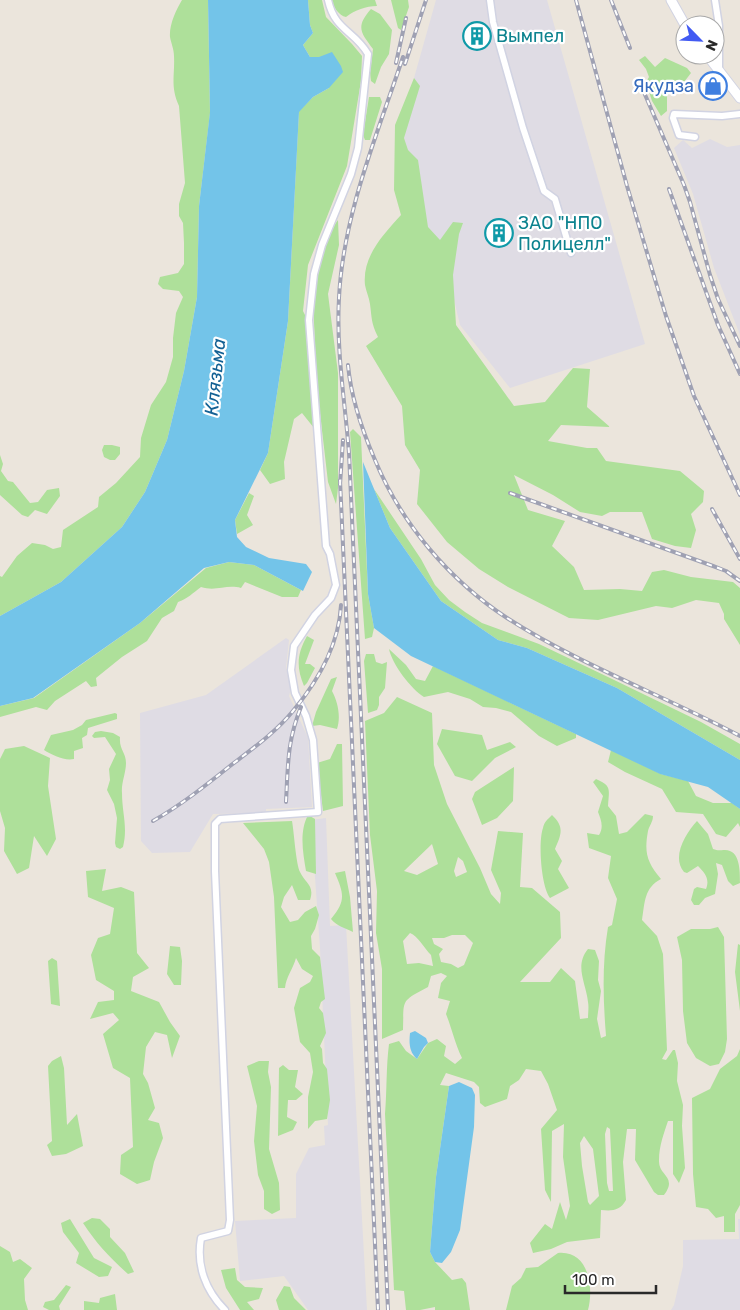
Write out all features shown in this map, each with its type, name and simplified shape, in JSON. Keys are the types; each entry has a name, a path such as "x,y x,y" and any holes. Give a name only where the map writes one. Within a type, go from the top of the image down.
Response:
{"main road":[{"path":"671,0 679,15"},
{"path":"715,65 740,98"}],"street":[{"path":"226,1310 215,1300 207,1286 200,1264 199,1250 201,1238 228,1231 230,1220 215,871 215,824 220,819 318,812 313,740 306,716 295,693 290,670 294,646 315,615 331,598 336,585 330,554 326,546 309,320 314,274 322,245 351,174 358,148 368,54 362,44 337,22 331,13 328,0"},
{"path":"490,0 493,22 523,128 544,191 555,199 571,253"},
{"path":"715,0 719,26 719,70"},
{"path":"695,138 679,135 673,118 674,114 722,116 740,114"}],"shaded area":[{"path":"436,0 547,0 645,344 510,388 460,325 452,291 421,223 404,138 414,78"},
{"path":"710,139 727,147 740,145 740,335 714,268 693,194 674,148 683,140 692,148"},
{"path":"286,638 289,640 286,668 291,689 289,696 308,738 312,807 266,809 266,813 213,814 190,852 152,853 141,841 140,713 206,695"},
{"path":"326,818 330,926 346,925 367,1310 308,1310 284,1276 240,1281 235,1221 296,1218 296,1174 309,1148 325,1145 324,1126 328,1125 320,948 311,820"},
{"path":"738,1219 740,1219 740,1310 671,1310 674,1305 683,1266 683,1240 739,1239"}],"green space":[{"path":"182,0 208,0 210,113 199,206 197,297 184,371 167,440 145,492 122,527 61,582 0,616 0,576 2,577 17,556 32,543 45,545 53,549 61,547 63,530 98,507 99,497 116,483 140,457 141,438 151,405 166,382 173,357 176,313 183,297 179,291 163,289 158,284 160,277 178,273 184,264 183,223 179,216 179,204 185,183 179,106 174,87 174,53 170,37 175,13"},
{"path":"308,0 322,0 326,17 362,56 361,81 347,166 308,265 303,311 305,315 314,428 302,413 294,419 284,462 285,479 270,484 260,470 268,453 288,321 299,111 313,97 329,88 319,57 310,57 303,45 313,33 310,25"},
{"path":"331,0 375,0 377,6 361,9 346,17 339,13"},
{"path":"391,0 408,0 409,7 401,30 398,28"},
{"path":"371,9 380,14 392,30 389,54 381,67 375,84 371,81 370,73 373,49 365,39 361,25"},
{"path":"645,56 655,67 665,58 675,63 675,65 687,68 691,73 681,86 667,95 667,111 661,116 652,101 646,82 649,77 646,69 639,60"},
{"path":"414,78 420,86 404,138 408,150 418,160 428,227 440,240 453,222 463,223 459,234 453,275 456,325 514,406 545,402 573,368 590,369 587,407 610,427 561,425 548,441 597,448 606,461 680,471 704,491 703,502 691,514 696,530 691,548 675,546 652,539 642,512 610,512 602,516 580,512 553,495 514,475 528,510 565,521 552,546 574,567 584,590 620,589 642,591 652,572 664,570 691,577 733,582 740,588 740,645 724,619 719,603 696,600 672,608 656,606 598,620 569,618 508,587 479,569 447,542 417,504 420,470 405,445 402,406 366,346 378,337 373,324 370,301 365,285 367,264 371,255 381,238 401,215 394,190 395,125"},
{"path":"369,97 380,97 382,102 370,140 365,140 363,135"},
{"path":"338,220 339,245 328,294 338,373 338,488 336,504 328,482 320,413 315,401 316,369 313,299 323,251"},
{"path":"353,429 361,437 368,594 374,628 372,637 365,639 350,432"},
{"path":"104,445 120,447 120,454 115,460 104,457 102,450"},
{"path":"0,455 3,464 1,471 8,481 13,482 30,503 38,502 47,490 59,488 60,496 47,514 35,510 28,517 22,515 0,495"},
{"path":"374,489 421,559 435,585 449,600 465,612 482,623 539,644 701,722 740,744 740,760 617,688 527,648 498,640 441,601 390,528"},
{"path":"249,493 254,496 247,515 253,525 237,534 235,520"},
{"path":"229,562 254,565 301,590 298,597 282,597 245,582 241,588 211,589 201,587 187,598 178,602 174,611 162,618 147,641 122,657 96,678 97,686 91,687 86,681 55,701 47,710 36,707 0,717 0,706 34,698 140,623 206,568"},
{"path":"307,636 314,640 305,664 310,664 315,668 304,686 299,661 301,649"},
{"path":"389,649 406,665 416,679 425,681 433,666 576,734 576,738 557,746 539,736 511,712 483,707 470,699 448,692 424,697 403,676 394,662"},
{"path":"366,654 374,654 376,662 382,664 387,662 385,688 379,697 379,705 377,710 368,713 364,661"},
{"path":"337,677 332,691 338,710 339,720 337,729 320,725 312,726 316,712 331,679"},
{"path":"397,697 432,713 434,765 447,804 480,868 491,894 500,904 501,893 491,870 498,831 523,833 520,887 532,888 560,912 561,938 520,982 550,982 561,968 575,981 580,1019 588,1018 587,995 581,968 584,955 588,949 595,950 599,961 598,980 601,991 597,1019 601,1038 606,1036 604,981 606,941 608,927 612,925 617,899 608,878 611,856 589,848 587,833 599,835 602,826 598,812 603,796 593,782 596,779 607,786 609,792 608,806 616,816 619,834 627,832 645,814 653,816 646,845 652,867 661,879 648,891 642,920 657,936 663,954 667,1050 662,1059 666,1060 675,1050 678,1063 677,1081 683,1105 682,1126 685,1168 679,1183 673,1174 673,1121 668,1121 659,1160 661,1170 669,1184 664,1195 658,1195 654,1192 635,1160 636,1129 627,1129 623,1162 626,1200 615,1210 601,1210 600,1238 567,1242 551,1249 533,1253 530,1243 545,1224 552,1229 560,1202 566,1220 570,1206 563,1157 564,1124 552,1131 551,1202 545,1190 541,1129 557,1110 548,1084 541,1071 526,1069 519,1080 510,1086 507,1099 485,1107 480,1103 479,1087 474,1082 446,1073 440,1085 449,1086 436,1177 430,1252 435,1262 452,1280 462,1278 466,1283 470,1310 435,1310 435,1307 406,1310 404,1291 394,1290 385,1114 389,1044 399,1041 406,1051 417,1059 428,1043 437,1039 446,1046 444,1056 455,1064 462,1058 446,1014 450,1001 438,998 441,983 447,976 441,973 431,976 428,987 405,1002 403,1030 382,1039 382,969 376,933 377,891 370,835 365,721 384,713","holes":["432,844 438,864 417,875 404,871","458,857 463,861 467,872 456,877 454,871","410,933 418,939 431,955 433,966 419,963 407,964 403,941","452,935 465,935 473,943 464,965 458,968 441,962 439,954 443,949 434,944 432,938 444,938","607,1127 610,1129 613,1191 609,1191 605,1134","584,1136 593,1149 599,1196 590,1205 582,1166 580,1143"]},
{"path":"117,714 117,719 88,728 87,735 82,738 83,748 74,751 74,759 54,756 44,750 51,735 73,730 82,725 86,720"},
{"path":"442,729 482,735 487,750 510,742 516,747 495,758 472,781 455,776 437,744"},
{"path":"95,732 113,733 120,737 126,759 122,789 125,833 123,847 120,849 116,847 115,843 117,818 114,804 107,790 110,780 109,769 116,754 105,737 94,738 92,736"},
{"path":"337,744 342,744 343,806 323,811 317,763 330,759"},
{"path":"24,746 50,758 48,786 56,839 47,856 34,836 29,868 17,874 4,851 5,828 0,811 0,759 5,749"},
{"path":"611,750 661,774 688,781 696,796 713,803 732,803 740,809 740,827 738,823 726,837 716,834 703,814 676,812 662,789 608,762"},
{"path":"514,767 513,801 497,818 482,825 472,799 475,792"},
{"path":"308,815 315,819 316,874 306,871 302,843 303,828"},
{"path":"552,815 559,823 561,831 555,849 562,861 558,869 569,888 550,898 544,884 541,864 541,835 546,821"},
{"path":"292,821 299,868 302,876 309,884 311,895 310,900 298,900 292,885 284,897 281,907 290,922 298,920 305,912 316,906 319,915 311,936 312,949 320,957 325,999 321,1002 319,1008 323,1013 326,1033 320,1046 323,1063 327,1069 330,1100 327,1119 315,1121 308,1129 308,1097 313,1072 310,1053 300,1042 294,1008 300,988 310,982 313,976 302,969 296,958 285,988 278,988 274,897 269,862 264,849 243,823"},
{"path":"697,821 708,834 713,849 734,853 739,867 740,883 733,886 728,881 722,865 716,863 718,874 715,894 705,898 699,905 694,905 691,900 694,889 697,887 706,889 707,879 698,866 687,873 684,872 680,866 679,859 685,838"},
{"path":"106,869 102,891 121,887 134,892 137,953 149,968 133,977 131,991 159,1002 180,1036 172,1058 167,1035 155,1032 146,1047 143,1074 148,1083 155,1108 148,1120 159,1123 163,1138 154,1162 150,1180 137,1184 120,1174 121,1155 133,1147 130,1078 113,1068 103,1034 119,1020 113,1013 90,1019 98,1002 114,1000 114,991 96,980 91,955 98,938 110,934 114,908 88,897 86,871"},
{"path":"345,871 350,897 353,932 338,925 331,919 339,907 342,897 335,873"},
{"path":"718,927 724,937 727,1039 725,1052 719,1064 710,1066 696,1058 687,1043 683,1011 682,960 677,937 691,929"},
{"path":"738,944 740,945 740,1011 735,972"},
{"path":"170,946 180,947 182,961 181,985 174,985 167,974"},
{"path":"52,958 57,961 60,1006 51,1004 48,961"},
{"path":"740,1049 740,1205 735,1214 735,1232 724,1232 724,1216 716,1218 708,1209 696,1207 693,1174 692,1098 710,1089 720,1069 737,1056"},
{"path":"61,1056 64,1068 67,1125 77,1114 83,1146 66,1154 52,1156 47,1145 52,1141 48,1066 52,1061"},
{"path":"259,1061 269,1061 268,1072 271,1087 269,1149 279,1183 280,1210 272,1214 264,1209 264,1191 258,1175 254,1141 257,1106 247,1066"},
{"path":"283,1065 289,1070 298,1070 295,1087 303,1094 296,1100 288,1100 287,1117 297,1122 293,1130 278,1136 279,1068"},
{"path":"92,1218 100,1219 110,1229 110,1237 125,1253 134,1272 128,1274 93,1237 83,1223"},
{"path":"70,1219 94,1258 112,1267 108,1276 99,1277 76,1263 79,1253 63,1232 61,1223"},
{"path":"0,1246 10,1252 13,1262 20,1259 32,1268 24,1279 25,1300 28,1310 0,1310"},
{"path":"558,1253 568,1254 577,1258 583,1264 587,1272 590,1291 588,1310 506,1310 512,1286 521,1278 526,1268 538,1267"},
{"path":"235,1268 237,1280 245,1287 263,1288 259,1299 247,1302 254,1310 240,1310 226,1288 221,1270"},
{"path":"66,1285 71,1287 59,1306 60,1310 49,1310 43,1307 45,1302 54,1300"},
{"path":"284,1286 290,1287 294,1298 306,1310 279,1310 276,1300"},
{"path":"115,1294 117,1310 84,1310 84,1301 99,1303 100,1298"}],"water":[{"name":"Клязьма","path":"208,0 308,0 310,25 313,33 303,45 310,57 319,57 332,52 343,72 329,88 313,97 299,112 288,321 268,453 235,520 237,537 246,547 269,558 306,564 312,572 303,591 254,565 229,562 204,568 140,623 33,698 0,706 0,616 61,582 122,527 145,492 167,440 184,371 197,297 199,206 210,112"},
{"path":"363,462 390,528 441,601 498,640 527,648 617,688 740,760 740,809 708,787 660,774 411,656 374,628 368,594"},
{"path":"415,1031 426,1038 428,1043 417,1059 412,1053 410,1044 410,1033"},
{"path":"459,1082 472,1088 475,1095 474,1127 460,1230 451,1252 442,1263 435,1262 430,1252 436,1177 449,1086"}],"railway":[{"path":"405,64 426,0"},
{"path":"576,0 627,186 666,316 694,396 740,495"},
{"path":"611,0 630,48"},
{"path":"396,63 406,18"},
{"path":"388,1310 349,453 338,317 342,267 354,206 372,146 403,57"},
{"path":"643,90 684,185 718,299 740,346"},
{"path":"669,189 718,325 740,374"},
{"path":"348,365 358,414 370,449 398,506 429,548 466,586 507,618 535,635 592,665 740,736"},
{"path":"340,485 343,440"},
{"path":"340,480 378,1310"},
{"path":"510,493 713,566 726,571 740,581"},
{"path":"712,509 740,559"},
{"path":"153,821 202,788 263,740 286,719 311,687 326,661 336,634 341,605"},
{"path":"286,802 291,743 296,719 301,707"}],"place":[{"name":"Вымпел","path":"477,36"},
{"name":"Якудза","path":"713,86"},
{"name":"ЗАО \"НПО Полицелл\"","path":"499,233"}]}
